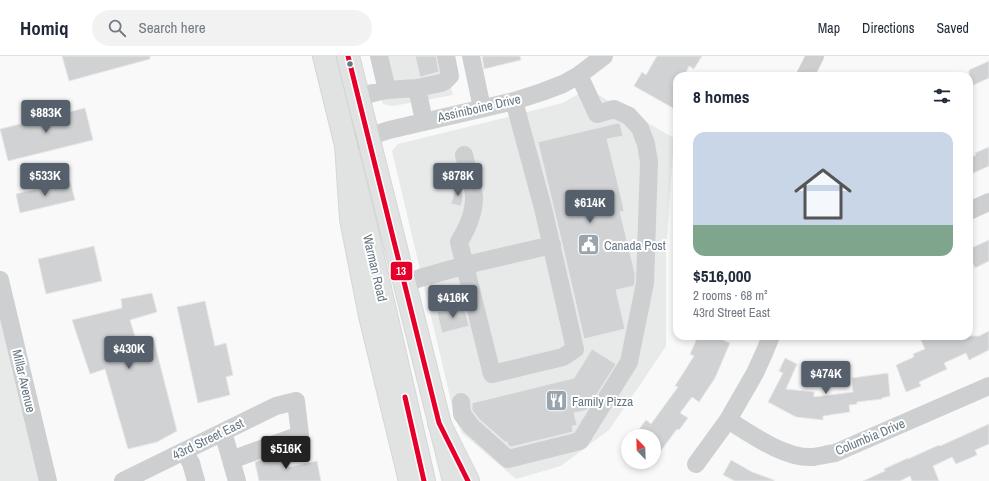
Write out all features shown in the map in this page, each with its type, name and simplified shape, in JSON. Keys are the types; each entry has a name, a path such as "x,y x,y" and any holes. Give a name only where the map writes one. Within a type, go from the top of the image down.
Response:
{"main road":[{"name":"Warman Road","path":"324,56 346,144 424,481"},
{"name":"Warman Road","path":"348,56 454,481"},
{"path":"346,144 351,218 354,234 370,316 410,481"},
{"path":"439,423 468,481"}],"street":[{"path":"379,56 387,90"},
{"path":"359,97 387,90 417,88 441,83 450,76 446,56"},
{"path":"471,56 482,108"},
{"name":"Assiniboine Drive","path":"346,144 389,130 514,101 542,92 563,84 579,75 604,56"},
{"path":"807,72 815,56"},
{"path":"461,402 462,414 471,426 508,458 530,453 580,441 629,362 645,283 649,162 646,144 640,128 629,116 614,109 596,114 579,75"},
{"path":"417,88 424,121"},
{"path":"464,155 474,198 468,226 459,242 466,265 492,374 563,357 575,349 552,244 535,175 514,101"},
{"path":"973,209 989,202"},
{"path":"406,284 420,278 466,265 552,244"},
{"name":"Millar Avenue","path":"0,280 48,481"},
{"path":"696,464 728,420 754,373 769,340"},
{"name":"Columbia Drive","path":"728,420 776,449 812,457 835,453 989,386"},
{"name":"43rd Street East","path":"123,481 276,406 296,401 300,435 231,460"},
{"path":"223,432 237,481"},
{"path":"184,451 191,463 196,481"}],"shaded area":[{"path":"371,56 442,56 453,95 393,106 383,104"},
{"path":"588,89 673,137 666,252 666,346 609,430 561,466 516,479 462,433 455,418 392,151 398,144 562,103"},
{"path":"0,280 48,481 0,481"}],"building":[{"path":"62,56 150,56 150,59 69,81"},
{"path":"415,56 436,56 439,72 420,77"},
{"path":"482,56 520,56 521,60 484,69"},
{"path":"657,56 702,56 694,69 689,66 686,72 673,72 673,108 634,86 642,72 646,75"},
{"path":"989,61 989,78 973,85 973,72 969,72 969,70"},
{"path":"85,108 93,140 8,161 0,129"},
{"path":"618,123 620,124 623,136 607,139 623,205 624,211 620,212 635,273 635,282 634,286 616,290 625,329 584,339 538,142"},
{"path":"989,147 989,166 973,173 973,156 976,155 975,153"},
{"path":"70,181 75,200 20,213 16,194"},
{"path":"456,186 462,187 463,198 461,206 451,204"},
{"path":"989,240 989,261 975,268 973,263 973,247"},
{"path":"94,246 102,281 46,294 38,259"},
{"path":"152,293 157,312 130,320 136,340 153,337 177,431 157,442 128,449 105,369 90,374 72,320 122,308 121,299"},
{"path":"205,301 215,346 226,343 233,375 226,377 230,395 198,403 177,307"},
{"path":"464,306 469,326 442,333 437,312"},
{"path":"989,331 989,350 969,360 966,353 944,363 947,369 919,382 921,386 906,392 896,365 914,357 913,354 925,349 921,340 973,340 973,336 979,336"},
{"path":"696,340 723,340 730,343 715,378 699,402 692,397 680,413 688,418 679,430 677,429 661,451 661,429 639,429 646,420 651,424 678,387 675,386 694,356 690,354"},
{"path":"592,349 616,364 587,410 574,413 577,425 572,426 573,432 511,447 479,419 472,410 472,403 574,378"},
{"path":"785,358 797,364 786,389 814,392 814,397 853,392 852,378 888,373 890,396 882,399 857,402 857,404 849,405 850,412 823,416 823,420 796,417 768,402 783,373 779,371"},
{"path":"989,424 989,444 975,450 977,455 956,464 952,457 933,466 939,481 912,481 910,476 900,481 863,481 908,458 939,445 940,446"},
{"path":"286,451 289,467 317,461 321,481 259,481 255,462"},
{"path":"731,460 752,472 774,481 735,481 723,475"}],"transit line":[{"name":"13","path":"348,56 439,423 468,481"},
{"name":"13","path":"405,397 424,481"}],"place":[{"name":"Canada Post","path":"589,245"},
{"name":"Family Pizza","path":"556,401"}]}
